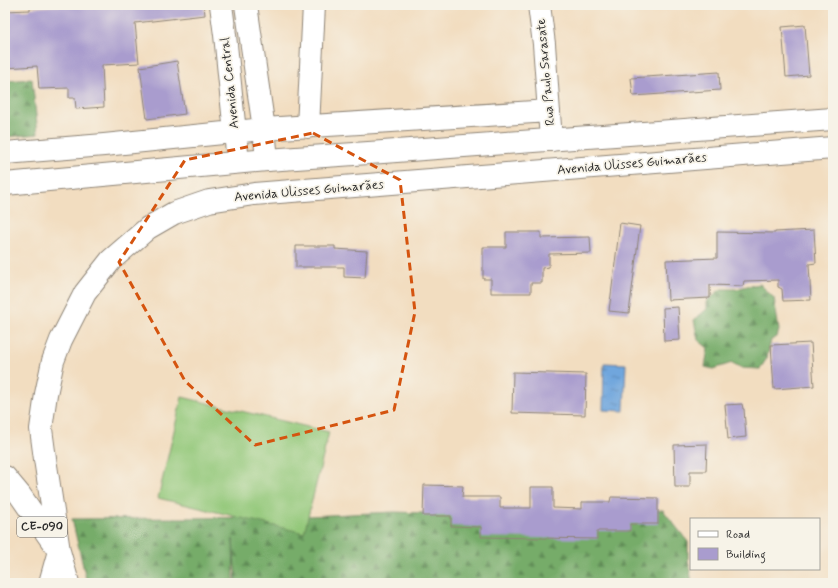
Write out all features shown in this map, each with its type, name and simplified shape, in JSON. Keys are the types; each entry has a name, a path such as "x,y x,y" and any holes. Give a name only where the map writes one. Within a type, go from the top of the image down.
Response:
{"main road":[{"name":"Avenida Central","path":"221,5 238,162"},
{"name":"Avenida Central","path":"246,5 267,160"},
{"path":"308,127 314,5"},
{"name":"Rua Paulo Sarasate","path":"539,5 544,44 551,140"},
{"path":"5,153 264,129 549,111"},
{"path":"5,184 238,162 833,119"},
{"name":"Avenida Ulisses Guimarães","path":"59,551 41,429 53,361 61,340 85,293 111,260 148,228 174,213 209,201 254,194 833,148"},
{"path":"382,152 385,184"},
{"name":"CE-090","path":"5,477 20,495 59,551 68,583"},
{"path":"50,583 59,551"}],"highlighted area":[{"path":"313,133 400,180 415,312 394,410 255,445 185,381 119,262 185,160"}],"green space":[{"path":"32,79 38,134 5,137 5,81"},
{"path":"760,284 774,298 779,330 777,337 771,340 767,358 760,369 742,368 732,363 713,369 705,367 708,348 698,340 694,320 707,309 707,301 721,289 737,289"},
{"path":"182,397 329,432 304,533 158,498"},
{"path":"663,510 688,542 688,559 692,583 236,583 233,539 234,583 87,583 72,519 286,517 394,512 514,516 605,511"}],"water":[{"path":"604,363 626,364 624,411 603,410"}],"building":[{"path":"66,5 204,5 205,15 135,23 139,63 102,65 104,107 76,109 75,98 69,98 69,88 39,89 37,66 5,68 5,11 30,10 30,8"},
{"path":"805,25 809,75 786,77 782,27"},
{"path":"177,61 185,114 147,119 140,67"},
{"path":"719,72 720,90 633,96 631,78"},
{"path":"620,223 640,226 629,313 609,311"},
{"path":"814,230 816,263 809,264 811,300 783,301 782,289 778,287 778,280 744,281 743,286 710,285 710,298 668,300 666,260 717,258 717,232 775,233"},
{"path":"506,232 541,232 541,238 590,237 591,253 549,254 549,267 542,268 542,283 531,283 531,293 491,293 491,279 483,279 483,247 506,247"},
{"path":"296,246 335,246 335,249 367,251 365,278 344,277 344,267 296,267"},
{"path":"678,307 680,340 664,341 663,308"},
{"path":"811,343 814,386 774,389 771,345"},
{"path":"513,372 586,374 585,415 512,413"},
{"path":"742,404 744,409 746,437 728,439 725,405"},
{"path":"707,444 706,471 690,471 690,487 675,487 674,445"},
{"path":"424,485 463,486 462,497 500,497 500,508 531,508 531,487 553,487 553,508 582,509 582,502 610,502 611,497 658,498 658,524 630,524 630,531 597,531 597,539 481,537 481,527 451,526 451,516 423,516"}]}
